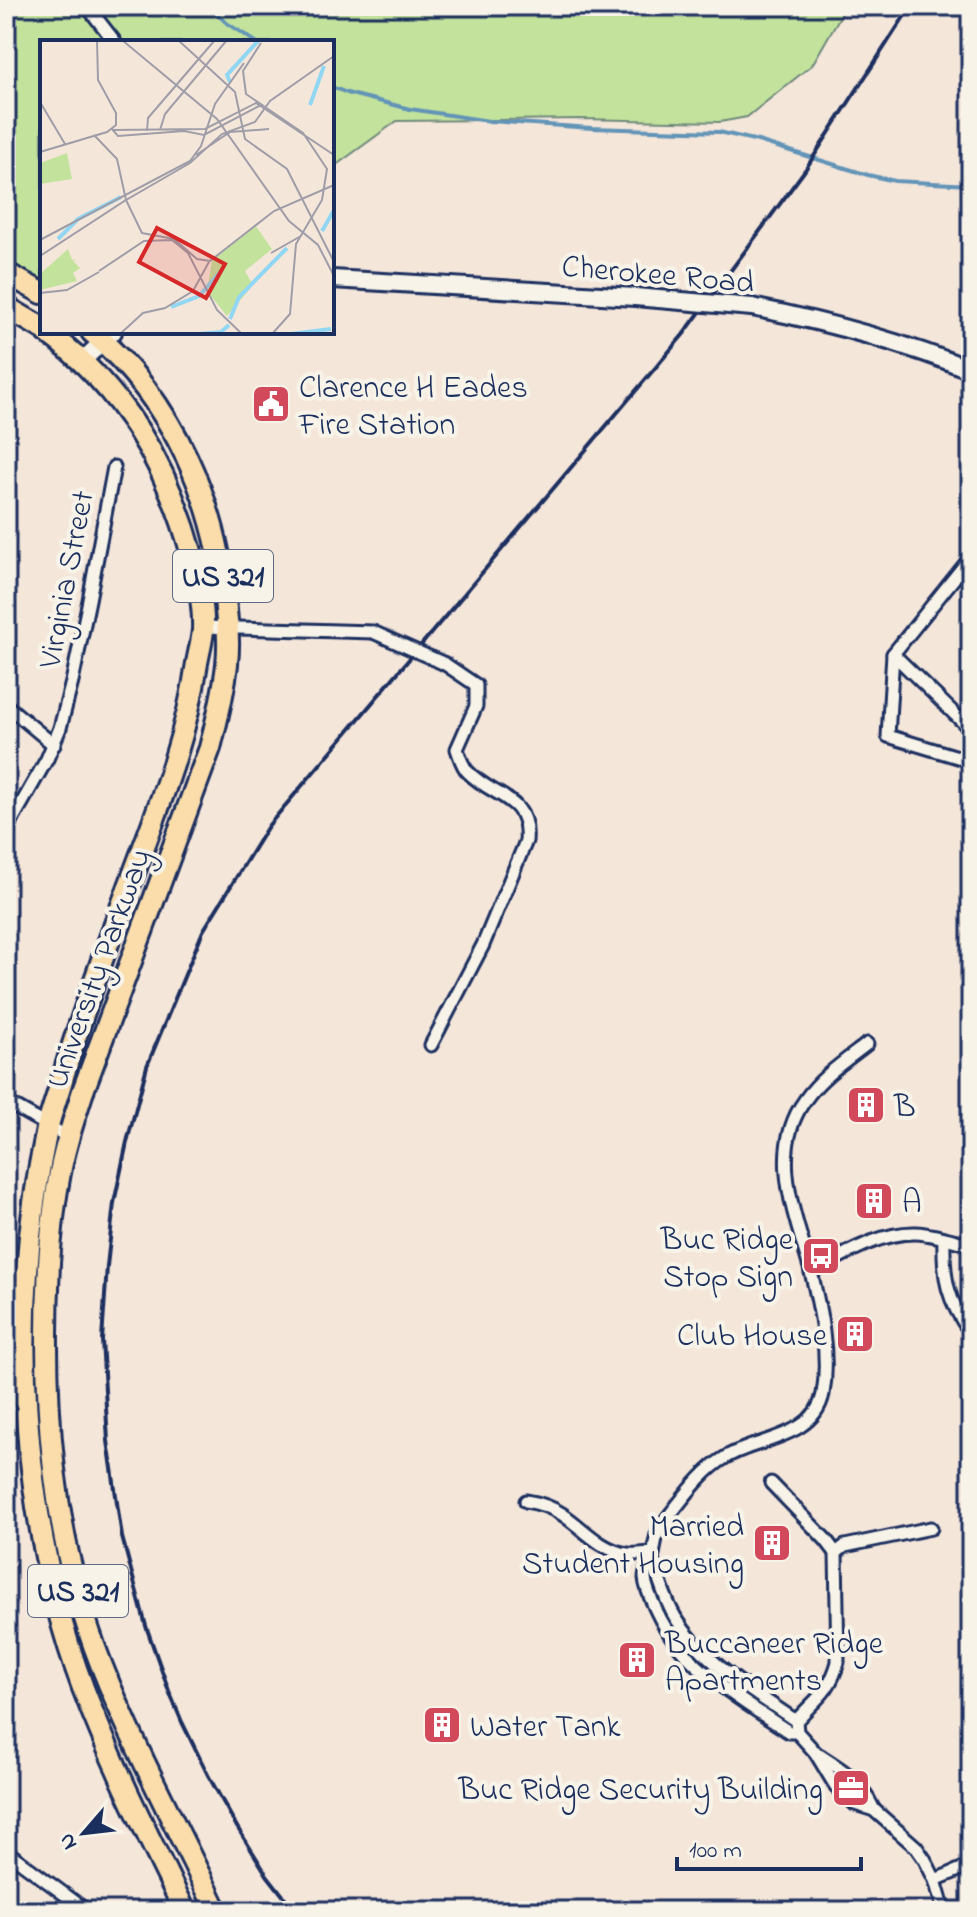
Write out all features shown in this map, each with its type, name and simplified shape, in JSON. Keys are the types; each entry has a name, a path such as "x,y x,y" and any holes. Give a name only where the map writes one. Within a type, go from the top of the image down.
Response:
{"highway":[{"path":"6,273 40,292"},
{"path":"6,307 40,327"},
{"name":"University Parkway","path":"49,334 114,397 141,435 164,476 197,576 203,627 188,716 176,760 84,1007 48,1126 33,1218 25,1303 26,1383 32,1466 42,1536 60,1613 82,1685 109,1753 185,1911"},
{"name":"University Parkway","path":"103,335 170,425 193,468 219,548 225,590 228,662 210,748 68,1137 50,1236 46,1362 48,1409 56,1491 73,1572 100,1661 124,1718 217,1911"},
{"path":"139,1817 165,1803"}],"main road":[{"name":"Cherokee Road","path":"334,279 752,307 814,319 883,338 971,370"},
{"name":"University Parkway","path":"81,362 103,335"}],"street":[{"path":"87,6 113,40"},
{"name":"Virginia Street","path":"6,831 54,745 72,682 114,467"},
{"path":"969,564 893,654 888,736 971,761"},
{"path":"203,627 373,632 445,664 476,685 476,706 457,749 461,762 467,772 513,802 522,813 527,827 526,841 483,945 431,1045"},
{"path":"893,654 971,730"},
{"path":"6,705 54,745"},
{"path":"867,1044 821,1080 804,1101 788,1137 788,1185 811,1272 824,1342 824,1380 819,1406 811,1417 783,1436 743,1449 705,1472 659,1530 652,1557 668,1604 688,1636 724,1671 794,1728 815,1752 848,1774 864,1790 874,1810 916,1847 925,1860 944,1911"},
{"path":"6,1102 68,1137"},
{"path":"811,1272 853,1250 885,1238 915,1233 971,1245"},
{"path":"944,1238 944,1278 948,1294 971,1333"},
{"path":"771,1483 836,1553 838,1662 827,1690 794,1728"},
{"path":"526,1501 561,1514 586,1535 604,1545 626,1554 652,1557"},
{"path":"836,1553 845,1546 931,1528"},
{"path":"6,1851 87,1911"},
{"path":"935,1880 971,1865"}],"green space":[{"path":"6,6 846,6 812,65 747,117 720,122 580,119 397,121 334,167 334,40 40,40 40,280 6,261"}],"waterway":[{"path":"208,6 253,40"},
{"path":"334,88 410,109 489,121 719,132 895,181 971,185"}],"railway":[{"path":"295,1911 267,1875 237,1827 182,1722 146,1626 122,1537 108,1441 102,1340 114,1203 147,1066 203,931 268,826 683,335 805,170 911,6"}],"place":[{"name":"Clarence H Eades Fire Station","path":"271,404"},
{"name":"B","path":"866,1105"},
{"name":"A","path":"874,1201"},
{"name":"Buc Ridge Stop Sign","path":"821,1256"},
{"name":"Club House","path":"855,1334"},
{"name":"Married Student Housing","path":"772,1543"},
{"name":"Buccaneer Ridge Apartments","path":"637,1660"},
{"name":"Water Tank","path":"442,1725"},
{"name":"Buc Ridge Security Building","path":"851,1788"}]}
